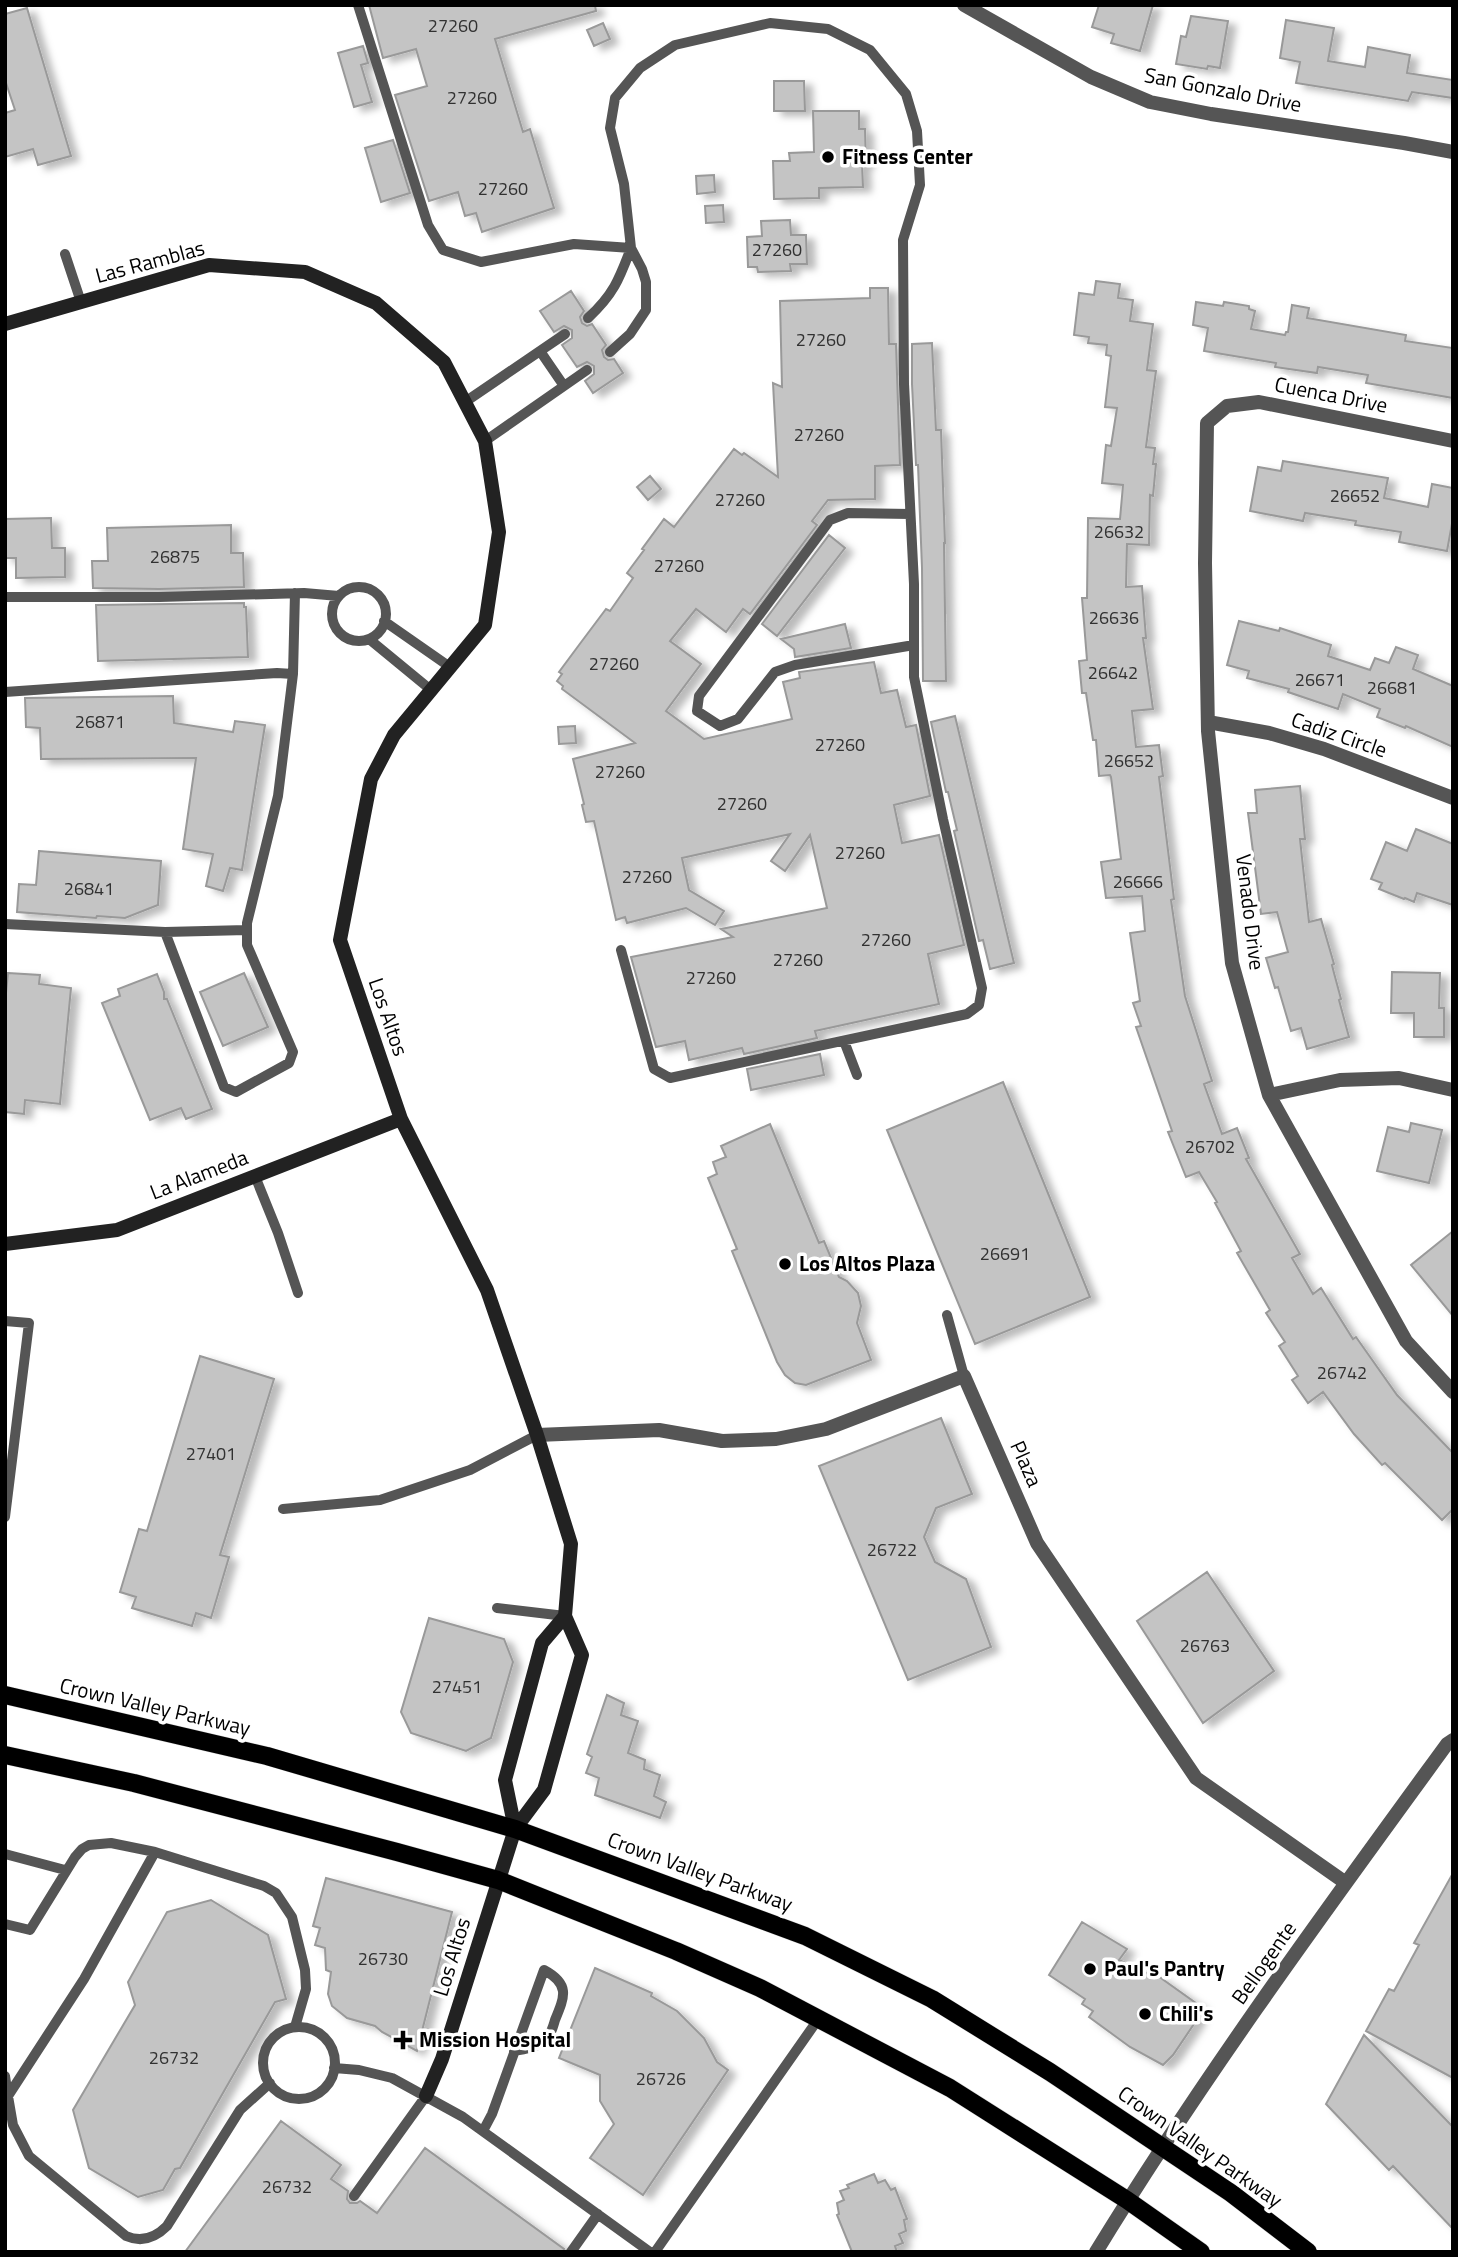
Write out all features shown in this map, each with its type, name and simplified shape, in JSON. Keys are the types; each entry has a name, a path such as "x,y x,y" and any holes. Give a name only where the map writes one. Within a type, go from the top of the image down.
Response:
{"main road":[{"name":"Crown Valley Parkway","path":"5,1695 267,1756 515,1829 805,1936 932,1999 1050,2072 1231,2193 1308,2252"},
{"path":"5,1755 147,1787 498,1880 676,1951 760,1988 950,2088 1127,2200 1201,2252"}],"street":[{"name":"San Gonzalo Drive","path":"964,5 1091,77 1150,102 1453,152"},
{"name":"Las Ramblas","path":"5,324 209,265 305,272 376,303 444,362 485,440"},
{"name":"Cuenca Drive","path":"1207,423 1227,405 1259,402 1453,441"},
{"name":"Venado Drive","path":"1207,423 1205,563 1208,722 1233,963 1269,1095 1406,1341 1453,1392"},
{"name":"Los Altos","path":"426,2096 442,2059 515,1829 544,1790 582,1655 565,1616 571,1544 537,1435 487,1290 401,1119 340,940 370,779 394,735 485,625 499,532 485,440"},
{"name":"Cadiz Circle","path":"1208,722 1269,733 1324,749 1453,799"},
{"path":"1269,1095 1340,1080 1399,1078 1453,1090"},
{"name":"La Alameda","path":"5,1244 117,1230 401,1119"},
{"path":"537,1435 659,1430 723,1441 776,1438 826,1429 964,1376"},
{"name":"Plaza","path":"964,1376 1037,1543 1196,1778 1346,1883"},
{"name":"Los Altos","path":"515,1829 505,1780 542,1643 565,1616"},
{"name":"Bellogente","path":"1096,2252 1162,2146 1346,1883 1447,1744 1453,1740"}],"lane":[{"path":"358,5 428,225 443,250 481,262 574,244 631,248"},
{"path":"610,352 630,334 646,310 646,282 631,248 624,184 610,128 614,98 640,68 675,44 770,23 828,29 870,50 906,94 917,131 920,185 903,240 904,384 914,677 982,988 979,1005 967,1014 670,1078 654,1069 621,950"},
{"path":"588,318 603,304 618,283 631,248"},
{"path":"65,254 81,302"},
{"path":"465,402 565,334"},
{"path":"540,351 564,386"},
{"path":"485,440 587,370"},
{"path":"910,514 848,513 830,520 699,696 697,711 720,726 738,719 775,672 796,665 914,646"},
{"path":"362,587 374,592 383,602 386,615 384,621 383,627 374,637 362,642 349,640 339,632 332,620 333,607 339,596 349,589 362,587"},
{"path":"5,597 159,597 295,593 339,596"},
{"path":"165,932 225,1087 236,1092 289,1063 293,1052 247,945 247,923 278,796 293,674 295,593"},
{"path":"384,621 450,667"},
{"path":"369,639 432,690"},
{"path":"5,692 293,674"},
{"path":"5,923 165,932 247,930"},
{"path":"844,1041 857,1075"},
{"path":"256,1176 298,1293"},
{"path":"947,1315 964,1376"},
{"path":"5,1321 29,1323 5,1517"},
{"path":"284,1509 380,1500 470,1470 537,1435"},
{"path":"497,1608 565,1616"},
{"path":"5,1924 30,1930 65,1870 82,1849 97,1843 111,1843 155,1852 214,1868 276,1893 292,1917 305,1970 306,1989 295,2027"},
{"path":"6,2096 84,1979 155,1852"},
{"path":"5,1854 65,1870"},
{"path":"483,2131 492,2114 514,2051 544,1970 555,1976 561,1984 564,1998 546,2040 530,2048 514,2051"},
{"path":"656,2252 819,2018"},
{"path":"306,2027 324,2038 331,2047 335,2057 334,2068 328,2084 322,2090 299,2098 282,2094 270,2083 264,2072 263,2060 273,2037 283,2030 306,2027"},
{"path":"334,2068 377,2073 392,2078 463,2117 650,2252"},
{"path":"5,2076 6,2096 13,2125 29,2155 126,2236 139,2239 158,2235 167,2226 240,2110 270,2083"},
{"path":"354,2196 426,2096"},
{"path":"571,2252 598,2214"}],"building":[{"path":"369,5 595,5 596,11 495,39 523,132 530,129 554,208 482,232 476,213 465,216 458,192 429,201 395,95 427,86 416,49 383,58"},
{"path":"1099,5 1153,5 1140,51 1111,43 1114,34 1092,27"},
{"path":"27,8 71,156 38,165 33,149 5,157 5,113 15,110 5,80 5,14"},
{"path":"1191,16 1228,21 1220,68 1208,66 1207,69 1176,64 1181,36 1186,37"},
{"path":"1286,20 1334,28 1328,61 1365,67 1368,47 1410,55 1407,73 1453,80 1453,98 1412,92 1408,101 1296,83 1300,62 1280,58"},
{"path":"603,23 610,39 594,46 587,30"},
{"path":"363,46 368,63 361,65 372,102 354,107 338,53"},
{"path":"774,81 804,81 805,111 774,111"},
{"name":"Fitness Center","path":"813,111 859,111 859,129 865,129 866,163 862,163 863,187 819,188 819,198 774,199 773,161 790,161 789,153 814,152"},
{"path":"393,140 410,193 381,202 365,148"},
{"path":"714,175 715,192 697,194 696,176"},
{"path":"723,205 724,222 706,223 705,206"},
{"path":"790,220 791,235 806,235 807,264 790,264 791,271 758,272 757,267 748,267 747,237 762,236 761,221"},
{"path":"1096,281 1120,284 1118,298 1133,300 1130,321 1153,324 1147,370 1156,371 1146,447 1155,448 1153,464 1156,464 1153,496 1150,495 1149,545 1127,544 1126,587 1142,586 1146,638 1143,638 1153,709 1132,711 1136,747 1159,745 1163,776 1159,777 1174,899 1171,900 1185,996 1212,1081 1204,1084 1222,1134 1237,1128 1249,1158 1246,1159 1300,1254 1292,1258 1313,1294 1321,1288 1353,1339 1356,1337 1397,1395 1453,1453 1453,1509 1442,1520 1385,1463 1382,1465 1354,1434 1323,1392 1308,1403 1292,1380 1298,1376 1279,1346 1285,1342 1266,1313 1270,1310 1237,1253 1241,1251 1215,1203 1217,1202 1199,1172 1186,1177 1168,1132 1172,1131 1136,1027 1141,1026 1133,1003 1140,1001 1130,933 1145,931 1142,896 1106,898 1101,862 1121,859 1111,777 1099,776 1096,740 1093,740 1086,693 1082,693 1079,661 1087,660 1082,598 1087,598 1088,518 1120,519 1123,485 1102,483 1106,445 1111,446 1117,408 1105,407 1111,356 1106,355 1107,345 1088,343 1089,337 1074,335 1079,293 1094,295"},
{"path":"870,288 888,288 889,344 896,344 900,465 875,466 875,499 828,500 812,521 817,525 750,614 743,609 726,632 696,609 670,641 701,664 666,711 704,739 792,719 783,682 800,678 799,672 874,662 881,693 897,690 906,727 916,725 930,796 894,805 902,843 939,835 964,945 928,954 939,1004 815,1031 817,1038 744,1054 742,1048 689,1060 685,1041 656,1047 631,957 733,937 721,929 827,908 810,835 785,871 771,861 790,834 682,858 689,890 724,911 715,925 686,908 627,923 625,917 616,920 594,821 586,822 573,759 635,743 562,689 563,686 557,681 562,674 559,672 606,609 610,611 633,578 627,573 664,519 674,527 734,449 778,477 773,383 782,387 780,301 870,298"},
{"path":"571,291 584,311 580,317 582,323 587,326 592,324 606,345 602,350 604,357 608,360 614,359 623,373 593,393 585,381 594,374 594,366 587,362 577,367 562,345 572,338 572,330 564,326 554,332 540,311"},
{"path":"1196,302 1223,306 1224,302 1249,306 1249,309 1255,311 1251,329 1285,335 1288,332 1292,305 1309,308 1307,318 1406,335 1405,341 1453,348 1453,398 1366,383 1368,375 1318,367 1317,373 1275,367 1276,363 1204,351 1208,328 1193,325"},
{"path":"932,343 936,430 941,430 946,681 923,681 922,568 912,344"},
{"path":"1283,461 1388,478 1384,498 1428,507 1432,484 1453,488 1453,518 1447,551 1399,542 1401,532 1355,525 1356,521 1305,513 1303,521 1250,511 1258,467 1281,471"},
{"path":"650,476 661,489 648,500 637,487"},
{"path":"51,518 52,548 65,548 65,577 16,578 16,558 5,558 5,519"},
{"path":"231,525 231,553 243,553 244,587 93,588 92,561 108,561 107,528"},
{"path":"829,535 845,548 777,636 762,624"},
{"path":"244,603 248,657 98,661 96,605"},
{"path":"1239,621 1279,631 1280,628 1331,645 1328,656 1370,670 1375,658 1389,663 1396,647 1418,655 1413,669 1453,686 1453,747 1406,726 1405,728 1377,717 1380,709 1343,694 1338,709 1288,692 1289,689 1247,678 1249,671 1227,665"},
{"path":"845,624 851,648 795,657 794,649 781,639"},
{"path":"173,696 174,723 233,732 235,721 265,725 242,870 230,868 223,891 206,886 213,854 183,849 196,758 41,759 40,728 26,727 25,698"},
{"path":"955,716 1014,963 990,969 983,940 979,941 954,831 957,830 931,722"},
{"path":"575,726 576,743 559,744 558,727"},
{"path":"1300,786 1305,839 1300,839 1309,922 1321,919 1334,964 1332,965 1341,999 1339,1000 1349,1037 1307,1049 1301,1028 1291,1031 1266,958 1288,952 1277,912 1261,914 1248,813 1257,813 1255,790"},
{"path":"1416,829 1453,844 1453,905 1417,893 1414,902 1404,899 1379,889 1382,883 1371,879 1386,842 1407,851"},
{"path":"39,851 161,861 158,905 125,918 17,912 19,884 36,885"},
{"path":"1392,972 1440,973 1439,1008 1444,1008 1444,1037 1414,1037 1414,1013 1391,1013"},
{"path":"8,973 40,975 39,984 71,988 60,1104 25,1100 24,1114 5,1112 5,1003"},
{"path":"244,973 268,1027 223,1046 200,992"},
{"path":"157,974 164,999 167,999 212,1109 186,1119 181,1108 150,1120 102,1003 120,996 118,989"},
{"path":"820,1054 824,1075 751,1090 747,1069"},
{"path":"1003,1082 1090,1297 975,1344 887,1130"},
{"path":"1411,1123 1442,1130 1429,1183 1377,1171 1388,1127 1409,1132"},
{"name":"Los Altos Plaza","path":"770,1124 819,1243 824,1241 839,1277 858,1293 861,1306 857,1323 871,1360 806,1385 795,1383 785,1375 777,1362 732,1251 737,1249 708,1178 717,1174 713,1162 726,1157 721,1146"},
{"path":"1453,1231 1453,1316 1411,1265"},
{"path":"200,1356 274,1379 220,1555 229,1557 211,1618 196,1613 192,1626 132,1608 136,1597 120,1592 139,1529 147,1531"},
{"path":"941,1418 972,1494 936,1508 924,1537 935,1562 966,1579 991,1647 908,1680 819,1466"},
{"path":"1207,1572 1274,1671 1203,1723 1137,1621"},
{"path":"429,1618 504,1639 513,1662 491,1738 466,1751 411,1733 401,1712"},
{"path":"607,1695 624,1703 621,1715 638,1721 628,1753 645,1760 644,1769 660,1775 654,1796 666,1802 660,1818 595,1795 599,1778 586,1773 592,1757 587,1754"},
{"path":"1453,1873 1453,2078 1366,2031 1389,1989 1394,1991 1419,1945 1414,1943"},
{"path":"326,1878 452,1912 417,2051 375,2026 347,2018 332,2006 328,1994 331,1972 326,1970 325,1948 315,1945 320,1928 313,1926"},
{"path":"211,1900 268,1935 286,1999 275,2002 180,2168 175,2169 163,2190 138,2197 89,2168 73,2110 135,2005 128,1982 167,1912"},
{"name":"Chili's","path":"1082,1922 1127,1949 1119,1960 1157,1978 1158,1976 1200,2006 1196,2021 1163,2065 1130,2047 1089,2017 1093,2011 1082,2004 1085,1999 1049,1975"},
{"path":"595,1968 652,1993 651,1996 677,2011 704,2038 717,2062 728,2070 643,2195 590,2158 614,2124 600,2101 600,2075 559,2058"},
{"path":"1364,2035 1453,2127 1453,2229 1393,2166 1389,2170 1326,2104"},
{"path":"281,2121 341,2165 331,2179 348,2191 347,2199 350,2203 360,2201 377,2213 425,2148 564,2249 563,2252 185,2252"},
{"path":"874,2174 878,2183 885,2180 891,2190 895,2188 907,2219 904,2220 906,2231 899,2234 903,2243 895,2246 897,2252 852,2252 837,2215 837,2203 844,2200 840,2191 849,2188 847,2185"}],"place":[{"name":"Fitness Center","path":"828,157"},
{"name":"Los Altos Plaza","path":"785,1264"},
{"name":"Paul's Pantry","path":"1090,1969"},
{"name":"Chili's","path":"1145,2014"},
{"name":"Mission Hospital","path":"403,2040"}]}
